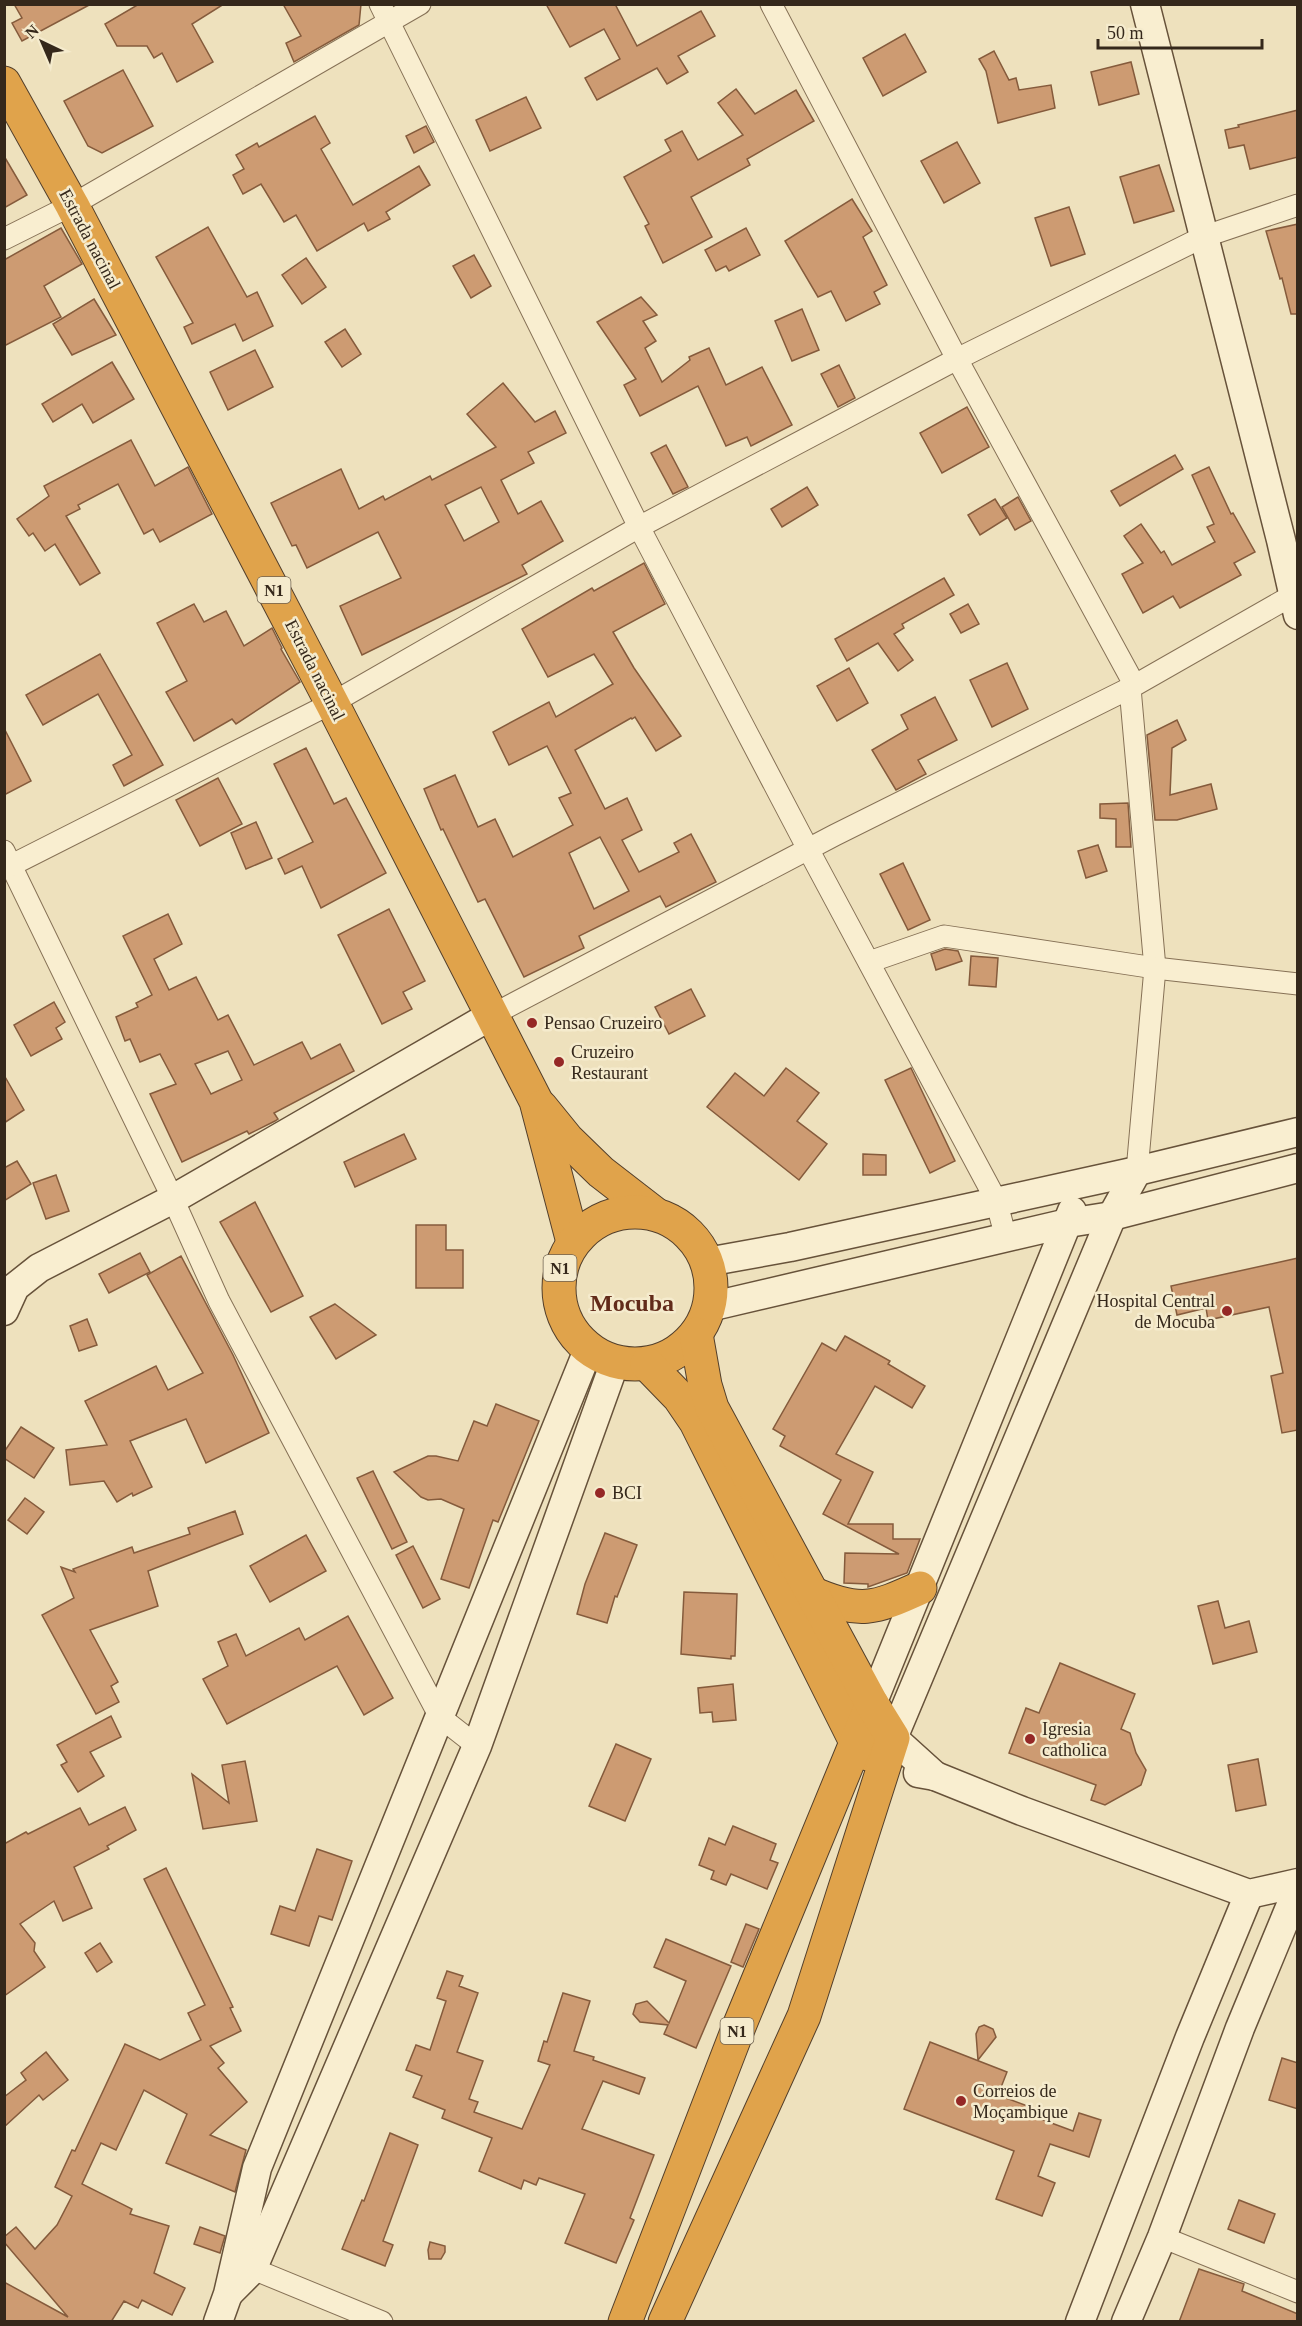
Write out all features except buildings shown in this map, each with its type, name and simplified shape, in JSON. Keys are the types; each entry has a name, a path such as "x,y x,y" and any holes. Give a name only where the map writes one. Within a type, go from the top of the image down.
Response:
{"highway":[{"name":"Estrada nacinal","path":"4,83 72,205 332,703 536,1101"},
{"name":"N1","path":"536,1101 567,1138 601,1172 654,1213 687,1231 707,1262 712,1284 702,1321 705,1385 712,1408 872,1704 888,1753"},
{"name":"N1","path":"536,1101 573,1242"},
{"name":"N1","path":"602,1356 568,1327 558,1299 560,1269 573,1242 595,1222 624,1211 654,1213"},
{"path":"602,1356 631,1365 647,1364 666,1358 682,1348 702,1321"},
{"path":"647,1364 679,1397 696,1422 857,1744 888,1753 804,2016 666,2322"},
{"path":"812,1593 845,1606 863,1608 884,1605 920,1588"},
{"name":"N1","path":"625,2322 738,2029 872,1704"}],"street":[{"path":"4,239 72,205 384,13 420,4"},
{"path":"771,4 1132,686 1155,968 1137,1171 1112,1216 888,1753 935,1776 1022,1811 1250,1894 1298,1883"},
{"path":"4,1311 15,1287 39,1268 173,1199 492,1016 808,849 1295,605 1289,540 1203,237 1145,4"},
{"path":"384,13 639,527 996,1200 1006,1238"},
{"path":"477,1746 440,1717 219,1301 173,1199 7,862 332,703 639,527 957,359 1203,237 1298,205"},
{"path":"869,962 944,936 1155,968 1298,984"},
{"path":"707,1262 790,1247 996,1200 1137,1171 1298,1132"},
{"path":"702,1321 1006,1238 1068,1223 1112,1216 1298,1168"},
{"path":"872,1704 1068,1223 1082,1182"},
{"path":"244,2265 257,2168 440,1717 602,1356"},
{"path":"218,2322 228,2294 244,2265 477,1746 602,1356"},
{"path":"1126,2322 1162,2237 1240,2028 1298,1888"},
{"path":"1080,2322 1190,2037 1250,1894"},
{"path":"1162,2237 1298,2292"},
{"path":"244,2265 382,2322"}],"place":[{"name":"Pensao Cruzeiro","path":"532,1023"},
{"name":"Cruzeiro Restaurant","path":"559,1062"},
{"name":"Hospital Central de Mocuba","path":"1227,1311"},
{"name":"BCI","path":"600,1493"},
{"name":"Igresia catholica","path":"1030,1739"},
{"name":"Correios de Moçambique","path":"961,2101"}],"district":[{"name":"Mocuba","path":"632,1303"}]}
